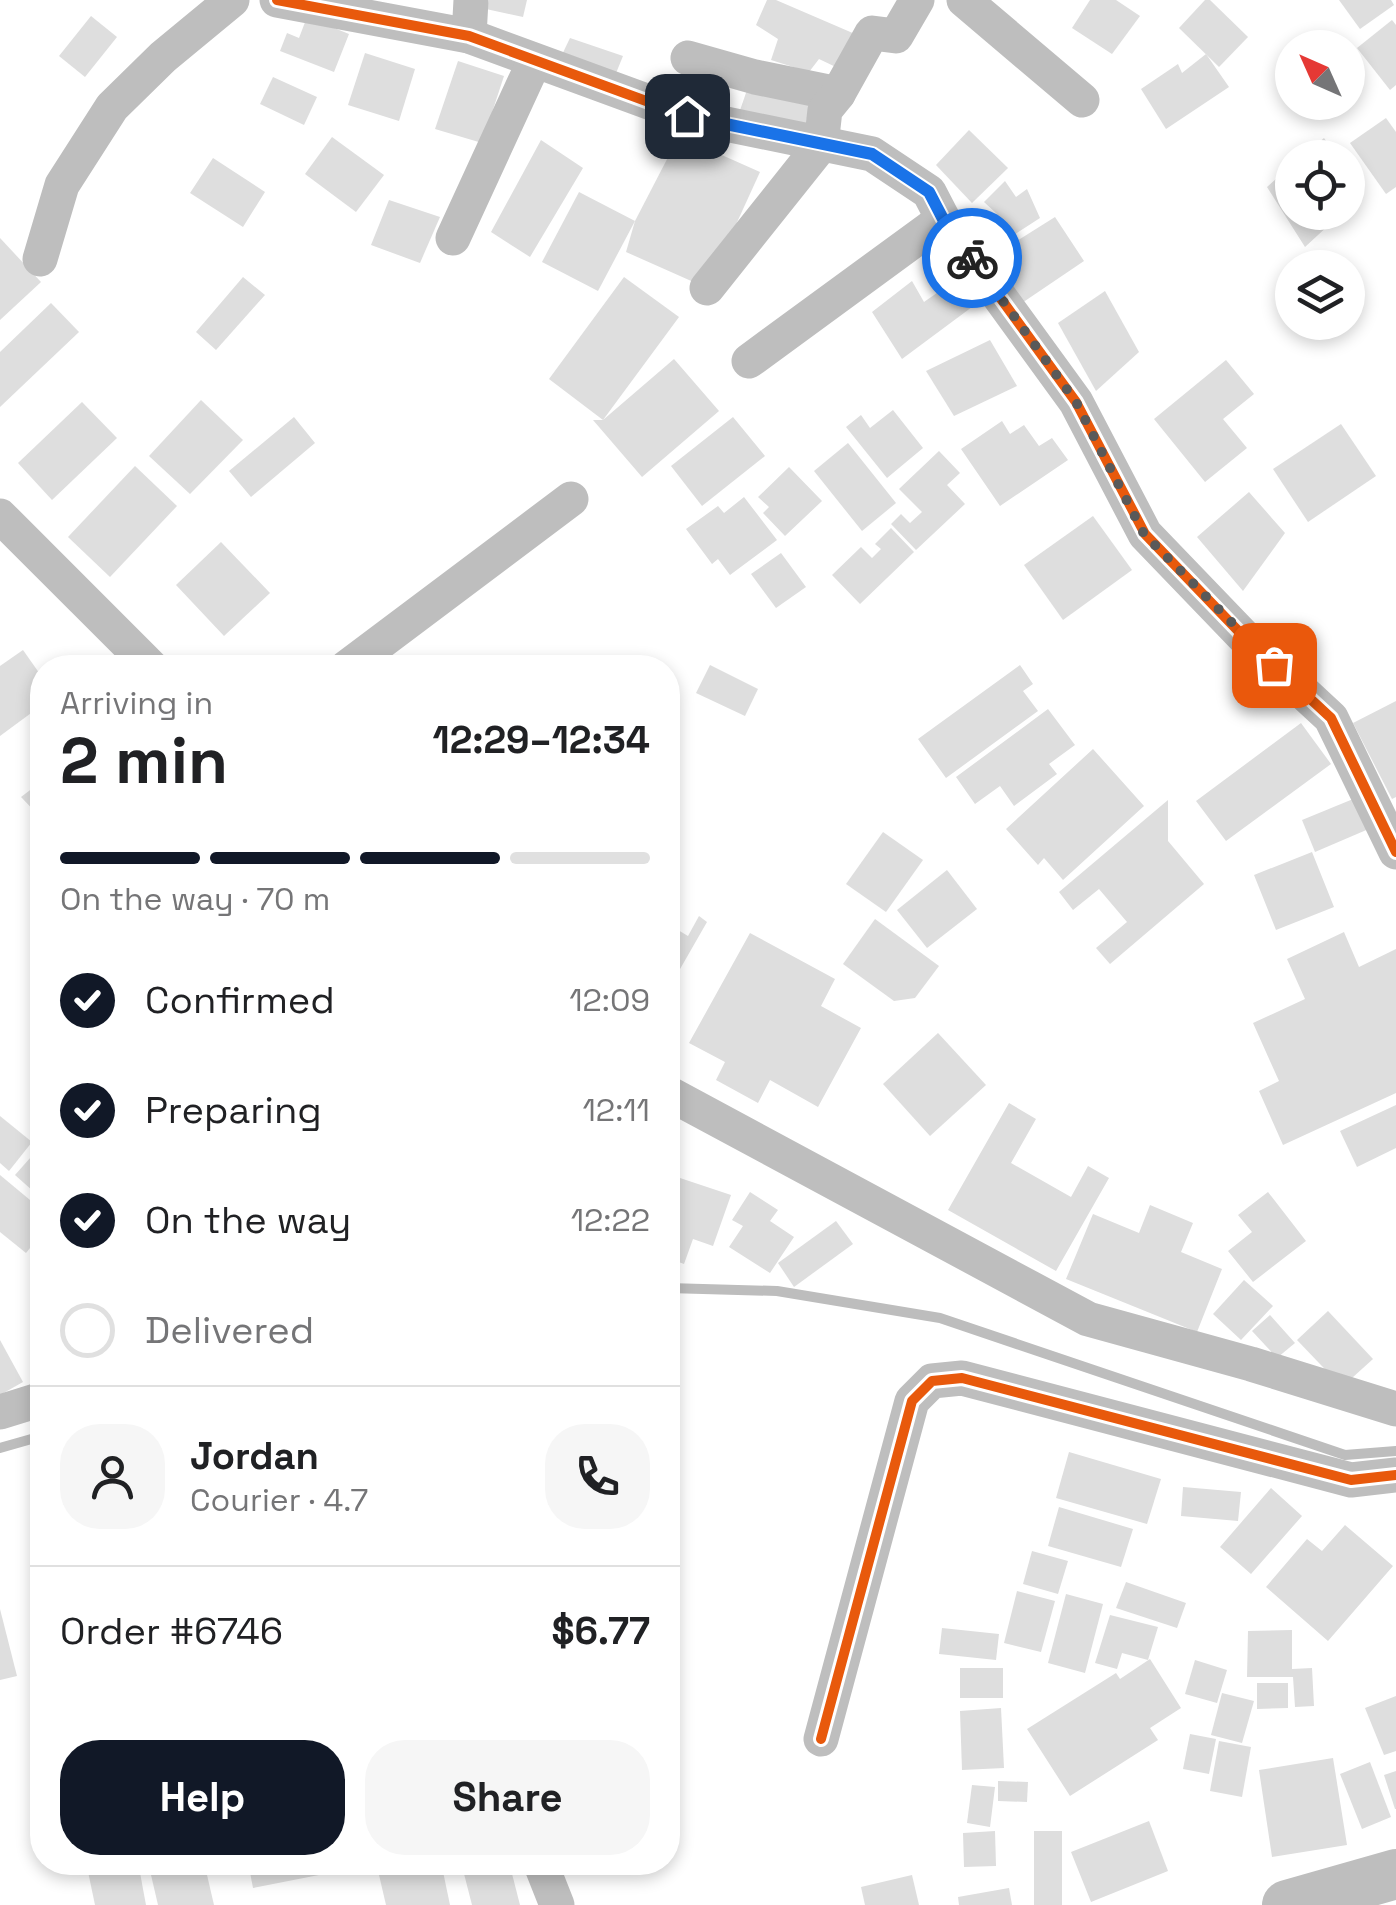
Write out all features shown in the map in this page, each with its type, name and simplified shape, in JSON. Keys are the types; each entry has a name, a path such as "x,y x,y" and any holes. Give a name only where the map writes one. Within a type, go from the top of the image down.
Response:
{"highway":[{"path":"1287,1905 1396,1874"}],"street":[{"path":"40,260 62,185 112,108 163,57 232,0"},
{"path":"469,36 471,0"},
{"path":"707,288 821,145 825,110 872,33 896,36 917,0"},
{"path":"964,0 1082,100"},
{"path":"284,1 469,36 687,116 872,154 929,192 943,219 1076,402 1144,534 1246,639 1331,718 1396,852"},
{"path":"688,58 838,94"},
{"path":"453,238 534,62"},
{"path":"749,361 943,219"},
{"path":"363,655 572,499"},
{"path":"0,516 139,655"},
{"path":"680,1099 1088,1319 1396,1409"},
{"path":"821,1739 912,1401 932,1381 962,1378 1351,1480 1396,1475"},
{"path":"0,1412 30,1403"},
{"path":"545,1875 557,1905"}],"building":[{"path":"489,0 527,0 523,17 486,9"},
{"path":"767,0 776,0 855,34 840,69 819,59 809,72 771,60 778,39 756,25"},
{"path":"1090,0 1116,0 1140,16 1112,54 1072,28"},
{"path":"1205,0 1210,0 1248,37 1219,67 1179,28"},
{"path":"1339,0 1391,0 1394,5 1360,29"},
{"path":"91,16 117,37 85,77 59,56"},
{"path":"307,17 349,34 334,72 280,51 287,33 299,38"},
{"path":"1392,20 1396,25 1396,85 1390,90 1365,58 1365,42"},
{"path":"570,38 623,56 612,83 559,61"},
{"path":"365,53 415,69 399,121 348,105"},
{"path":"1206,54 1229,87 1166,129 1141,89 1178,64 1182,73"},
{"path":"458,61 504,76 482,143 435,129"},
{"path":"273,77 317,97 304,125 260,104"},
{"path":"747,90 810,104 804,132 738,116"},
{"path":"1386,118 1396,132 1396,187 1386,194 1365,164 1365,140 1354,140"},
{"path":"969,130 1008,168 972,203 936,165"},
{"path":"679,136 760,172 707,288 626,252 635,221"},
{"path":"332,137 384,175 356,212 305,174"},
{"path":"541,140 583,168 530,257 491,232"},
{"path":"213,158 265,192 243,227 190,193"},
{"path":"1275,180 1275,200 1267,187"},
{"path":"1005,181 1016,197 1027,189 1040,218 995,247 981,228 997,214 984,202"},
{"path":"579,192 635,221 598,291 542,262"},
{"path":"389,200 440,217 420,263 371,245"},
{"path":"1055,217 1084,261 1019,305 990,258"},
{"path":"1294,230 1323,230 1305,247"},
{"path":"0,238 41,282 0,320"},
{"path":"243,277 265,295 216,350 196,332"},
{"path":"624,277 679,317 603,420 549,379"},
{"path":"912,281 924,302 954,281 972,307 902,359 872,312"},
{"path":"1105,291 1139,352 1096,391 1058,323"},
{"path":"51,303 79,332 0,407 0,352"},
{"path":"990,340 1017,386 954,416 926,371"},
{"path":"674,359 719,411 642,477 593,420 603,420"},
{"path":"1226,360 1254,394 1223,419 1247,448 1205,482 1154,419"},
{"path":"201,400 243,440 190,494 149,456"},
{"path":"82,402 117,438 52,500 18,463"},
{"path":"893,410 923,448 887,478 846,427 861,415 870,428"},
{"path":"294,417 315,443 251,497 229,471"},
{"path":"733,417 765,456 702,506 671,466"},
{"path":"1002,421 1010,434 1024,425 1039,446 1052,438 1068,460 1000,506 961,449"},
{"path":"1341,424 1376,476 1308,522 1273,469"},
{"path":"848,443 896,503 862,531 814,471"},
{"path":"939,451 960,473 947,485 965,504 916,550 891,524 901,514 910,523 922,512 899,489"},
{"path":"135,466 177,506 110,577 68,537"},
{"path":"789,467 822,501 785,536 763,513 769,507 758,497"},
{"path":"1249,492 1285,533 1243,591 1197,537"},
{"path":"744,497 777,540 730,575 718,559 712,564 686,529 718,506 724,513"},
{"path":"1093,516 1132,570 1063,620 1024,565"},
{"path":"891,528 914,552 860,604 832,575 861,547 872,558 881,549 875,544"},
{"path":"221,542 270,593 224,636 176,585"},
{"path":"781,553 806,587 776,608 751,574"},
{"path":"23,650 30,660 30,714 0,736 0,666"},
{"path":"710,665 758,689 745,716 696,693"},
{"path":"1020,665 1033,684 1023,691 1038,711 946,778 918,739"},
{"path":"1396,701 1396,797 1392,799 1353,723"},
{"path":"1048,709 1075,745 1049,764 1057,774 1014,806 1000,786 975,804 956,777"},
{"path":"1301,723 1331,764 1226,841 1196,801"},
{"path":"1093,749 1144,806 1063,880 1044,858 1038,865 1006,829"},
{"path":"30,790 30,806 21,797"},
{"path":"1358,797 1371,828 1315,852 1302,820"},
{"path":"1168,800 1168,841 1204,884 1110,964 1096,948 1127,922 1099,889 1073,910 1059,892"},
{"path":"883,832 923,860 886,912 846,884"},
{"path":"1312,852 1334,907 1276,930 1254,875"},
{"path":"947,870 977,909 927,948 897,910"},
{"path":"699,916 707,922 680,969 680,931 688,936"},
{"path":"875,919 939,966 915,998 894,1001 843,964"},
{"path":"1344,932 1359,967 1396,949 1396,1093 1283,1145 1259,1091 1279,1081 1253,1023 1305,999 1287,959"},
{"path":"750,933 835,979 821,1006 861,1028 818,1107 770,1080 758,1103 716,1080 725,1062 689,1043"},
{"path":"938,1033 986,1085 930,1136 883,1084"},
{"path":"1009,1103 1036,1119 1011,1163 1071,1197 1088,1166 1109,1178 1056,1271 948,1210"},
{"path":"1396,1105 1396,1148 1357,1167 1340,1131"},
{"path":"0,1116 30,1140 30,1145 9,1171 0,1163"},
{"path":"30,1158 30,1188 15,1175"},
{"path":"0,1175 30,1200 30,1248 26,1253 0,1232"},
{"path":"680,1178 731,1195 713,1246 693,1239 684,1264 680,1262"},
{"path":"750,1192 778,1210 770,1221 794,1237 770,1273 729,1247 743,1226 732,1220"},
{"path":"1268,1192 1306,1241 1253,1282 1228,1251 1252,1232 1238,1215"},
{"path":"1150,1205 1193,1223 1181,1252 1222,1269 1197,1332 1066,1279 1093,1214 1139,1233"},
{"path":"836,1221 853,1244 794,1287 778,1263"},
{"path":"1244,1280 1273,1306 1241,1340 1213,1314"},
{"path":"1328,1311 1373,1359 1342,1387 1297,1340"},
{"path":"1270,1315 1295,1343 1277,1358 1252,1331"},
{"path":"0,1340 23,1382 0,1395"},
{"path":"1069,1452 1161,1479 1147,1524 1056,1498"},
{"path":"1183,1487 1241,1492 1238,1521 1181,1516"},
{"path":"1271,1488 1302,1516 1251,1574 1220,1547"},
{"path":"1059,1507 1133,1529 1121,1567 1048,1546"},
{"path":"1345,1525 1393,1566 1328,1641 1266,1587 1307,1539 1322,1551"},
{"path":"1032,1551 1068,1561 1058,1594 1023,1584"},
{"path":"1126,1582 1186,1603 1177,1628 1116,1608"},
{"path":"1017,1591 1055,1601 1041,1652 1004,1643"},
{"path":"1066,1594 1103,1604 1085,1673 1048,1663"},
{"path":"0,1609 17,1676 0,1680"},
{"path":"1110,1615 1158,1627 1148,1660 1122,1653 1117,1669 1095,1663"},
{"path":"942,1628 999,1634 996,1660 939,1654"},
{"path":"1292,1630 1292,1669 1312,1668 1314,1706 1295,1707 1293,1677 1247,1677 1248,1631"},
{"path":"1150,1659 1181,1708 1150,1728 1158,1740 1070,1796 1027,1729 1116,1673 1120,1679"},
{"path":"1195,1660 1227,1670 1217,1703 1185,1694"},
{"path":"960,1668 1003,1668 1003,1698 960,1698"},
{"path":"1257,1683 1288,1683 1288,1708 1257,1709"},
{"path":"1222,1693 1254,1701 1242,1743 1211,1735"},
{"path":"1396,1696 1396,1751 1384,1755 1365,1708"},
{"path":"1001,1708 1004,1768 962,1770 960,1711"},
{"path":"1190,1734 1216,1739 1209,1774 1183,1769"},
{"path":"1219,1741 1251,1747 1242,1797 1210,1791"},
{"path":"1333,1758 1347,1845 1272,1857 1259,1770"},
{"path":"1370,1762 1391,1817 1362,1829 1340,1774"},
{"path":"1396,1771 1396,1809 1395,1809 1384,1775"},
{"path":"998,1781 1028,1782 1027,1802 998,1801"},
{"path":"972,1785 995,1787 990,1827 967,1823"},
{"path":"1149,1821 1168,1871 1091,1902 1071,1852"},
{"path":"995,1831 996,1866 964,1867 963,1833"},
{"path":"1034,1831 1062,1831 1062,1905 1034,1905"},
{"path":"89,1875 140,1875 146,1905 95,1905"},
{"path":"151,1875 207,1875 214,1905 158,1905"},
{"path":"250,1875 319,1875 253,1888"},
{"path":"379,1875 444,1875 450,1905 386,1905"},
{"path":"464,1875 512,1875 520,1905 472,1905"},
{"path":"912,1875 919,1905 865,1905 861,1887"},
{"path":"1009,1888 1012,1905 959,1905 958,1897"}],"waterway":[{"path":"680,1288 777,1291 940,1318 1345,1455 1396,1451"},
{"path":"0,1448 30,1439"}],"cycle path":[{"path":"277,0 469,36 687,116 872,154 929,192 943,219 1076,402 1145,534 1246,639 1331,718 1396,852"},
{"path":"821,1739 912,1401 932,1381 962,1378 1351,1480 1396,1475"}],"way so far":[{"path":"972,258 1076,402 1144,534 1274,665"}],"route":[{"path":"687,116 872,154 929,192 943,219 972,258"}]}
